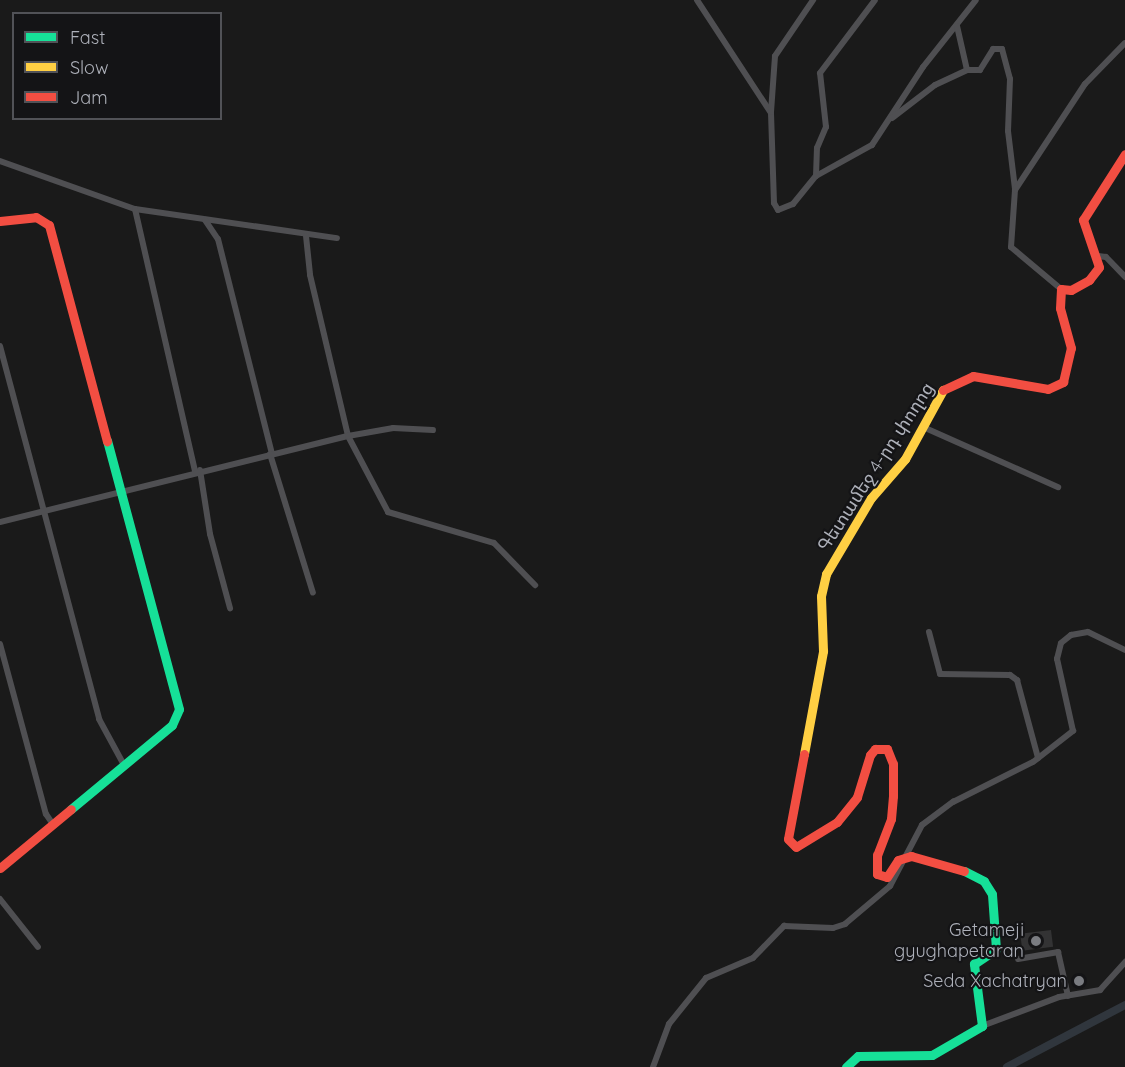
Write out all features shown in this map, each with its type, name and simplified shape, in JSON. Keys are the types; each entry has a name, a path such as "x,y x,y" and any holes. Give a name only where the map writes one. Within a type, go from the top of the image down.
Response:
{"street":[{"path":"697,0 771,113"},
{"path":"813,0 775,56 771,113 774,203 778,210 793,204 816,177 872,145 922,67 976,0"},
{"path":"816,177 817,148 826,128 820,73 875,0"},
{"path":"957,26 967,70"},
{"path":"1016,190 1085,84 1125,43"},
{"path":"887,122 934,85 967,70 980,70 993,49 1004,52 1010,79 1008,131 1016,190 1011,247 1060,289 1071,290 1089,280 1099,267 1098,256 1083,220 1125,154"},
{"path":"0,161 135,209 306,236 337,238"},
{"path":"135,209 198,471 210,534 230,608"},
{"path":"0,221 36,217 49,225 179,710 172,725 0,868"},
{"path":"205,220 218,238 271,454 313,593"},
{"path":"306,236 310,276 348,436 388,512 494,543 535,585"},
{"path":"1098,256 1107,257 1125,277"},
{"name":"Գետամեջ 4-րդ փողոց","path":"904,857 887,877 877,874 877,855 891,819 893,786 890,753 881,748 870,755 857,797 846,814 804,845 796,847 788,839 823,651 821,596 826,574 859,516 905,459 944,390 963,378 1048,389 1063,382 1071,348 1060,308 1060,289"},
{"path":"0,346 99,719 124,765"},
{"path":"923,427 1059,487"},
{"path":"0,522 120,494 198,471 348,436 393,428 433,430"},
{"path":"929,632 940,674 1010,675 1017,680 1038,758"},
{"path":"653,1067 674,1015 706,978 753,958 784,926 833,928 845,924 890,886 922,825 953,802 1038,758 1073,731 1057,659 1061,643 1071,635 1088,632 1125,650"},
{"path":"0,644 46,814 52,823"},
{"path":"904,857 946,863 988,886 996,952 974,964 973,977 982,1026"},
{"path":"0,899 38,947"},
{"path":"1018,959 1058,952 1068,996"},
{"path":"846,1067 858,1056 940,1053 959,1045 982,1026 1068,996 1100,990 1125,962"}],"building":[{"name":"Getameji gyughapetaran","path":"1051,930 1053,947 1022,951 1020,934"}],"waterway":[{"path":"1007,1067 1125,1005"}],"traffic: fast":[{"path":"71,809 172,725 179,709 107,441"},
{"path":"846,1067 858,1056 932,1055 982,1026 974,964 996,949 992,894 984,881 964,871"}],"traffic: slow":[{"path":"804,754 823,651 821,596 826,574 871,498 905,459 943,390"}],"traffic: jam":[{"path":"943,390 973,376 1048,389 1063,382 1071,348 1060,308 1061,289 1071,290 1089,280 1099,267 1083,220 1125,154"},
{"path":"0,221 36,217 49,225 107,441"},
{"path":"804,754 788,839 796,847 837,822 857,797 870,755 875,749 887,749 893,764 893,796 891,819 877,855 877,874 887,877 898,860 911,856 964,871"},
{"path":"0,868 71,809"}],"place":[{"name":"Getameji gyughapetaran","path":"1036,941"},
{"name":"Seda Xachatryan","path":"1079,981"}]}
